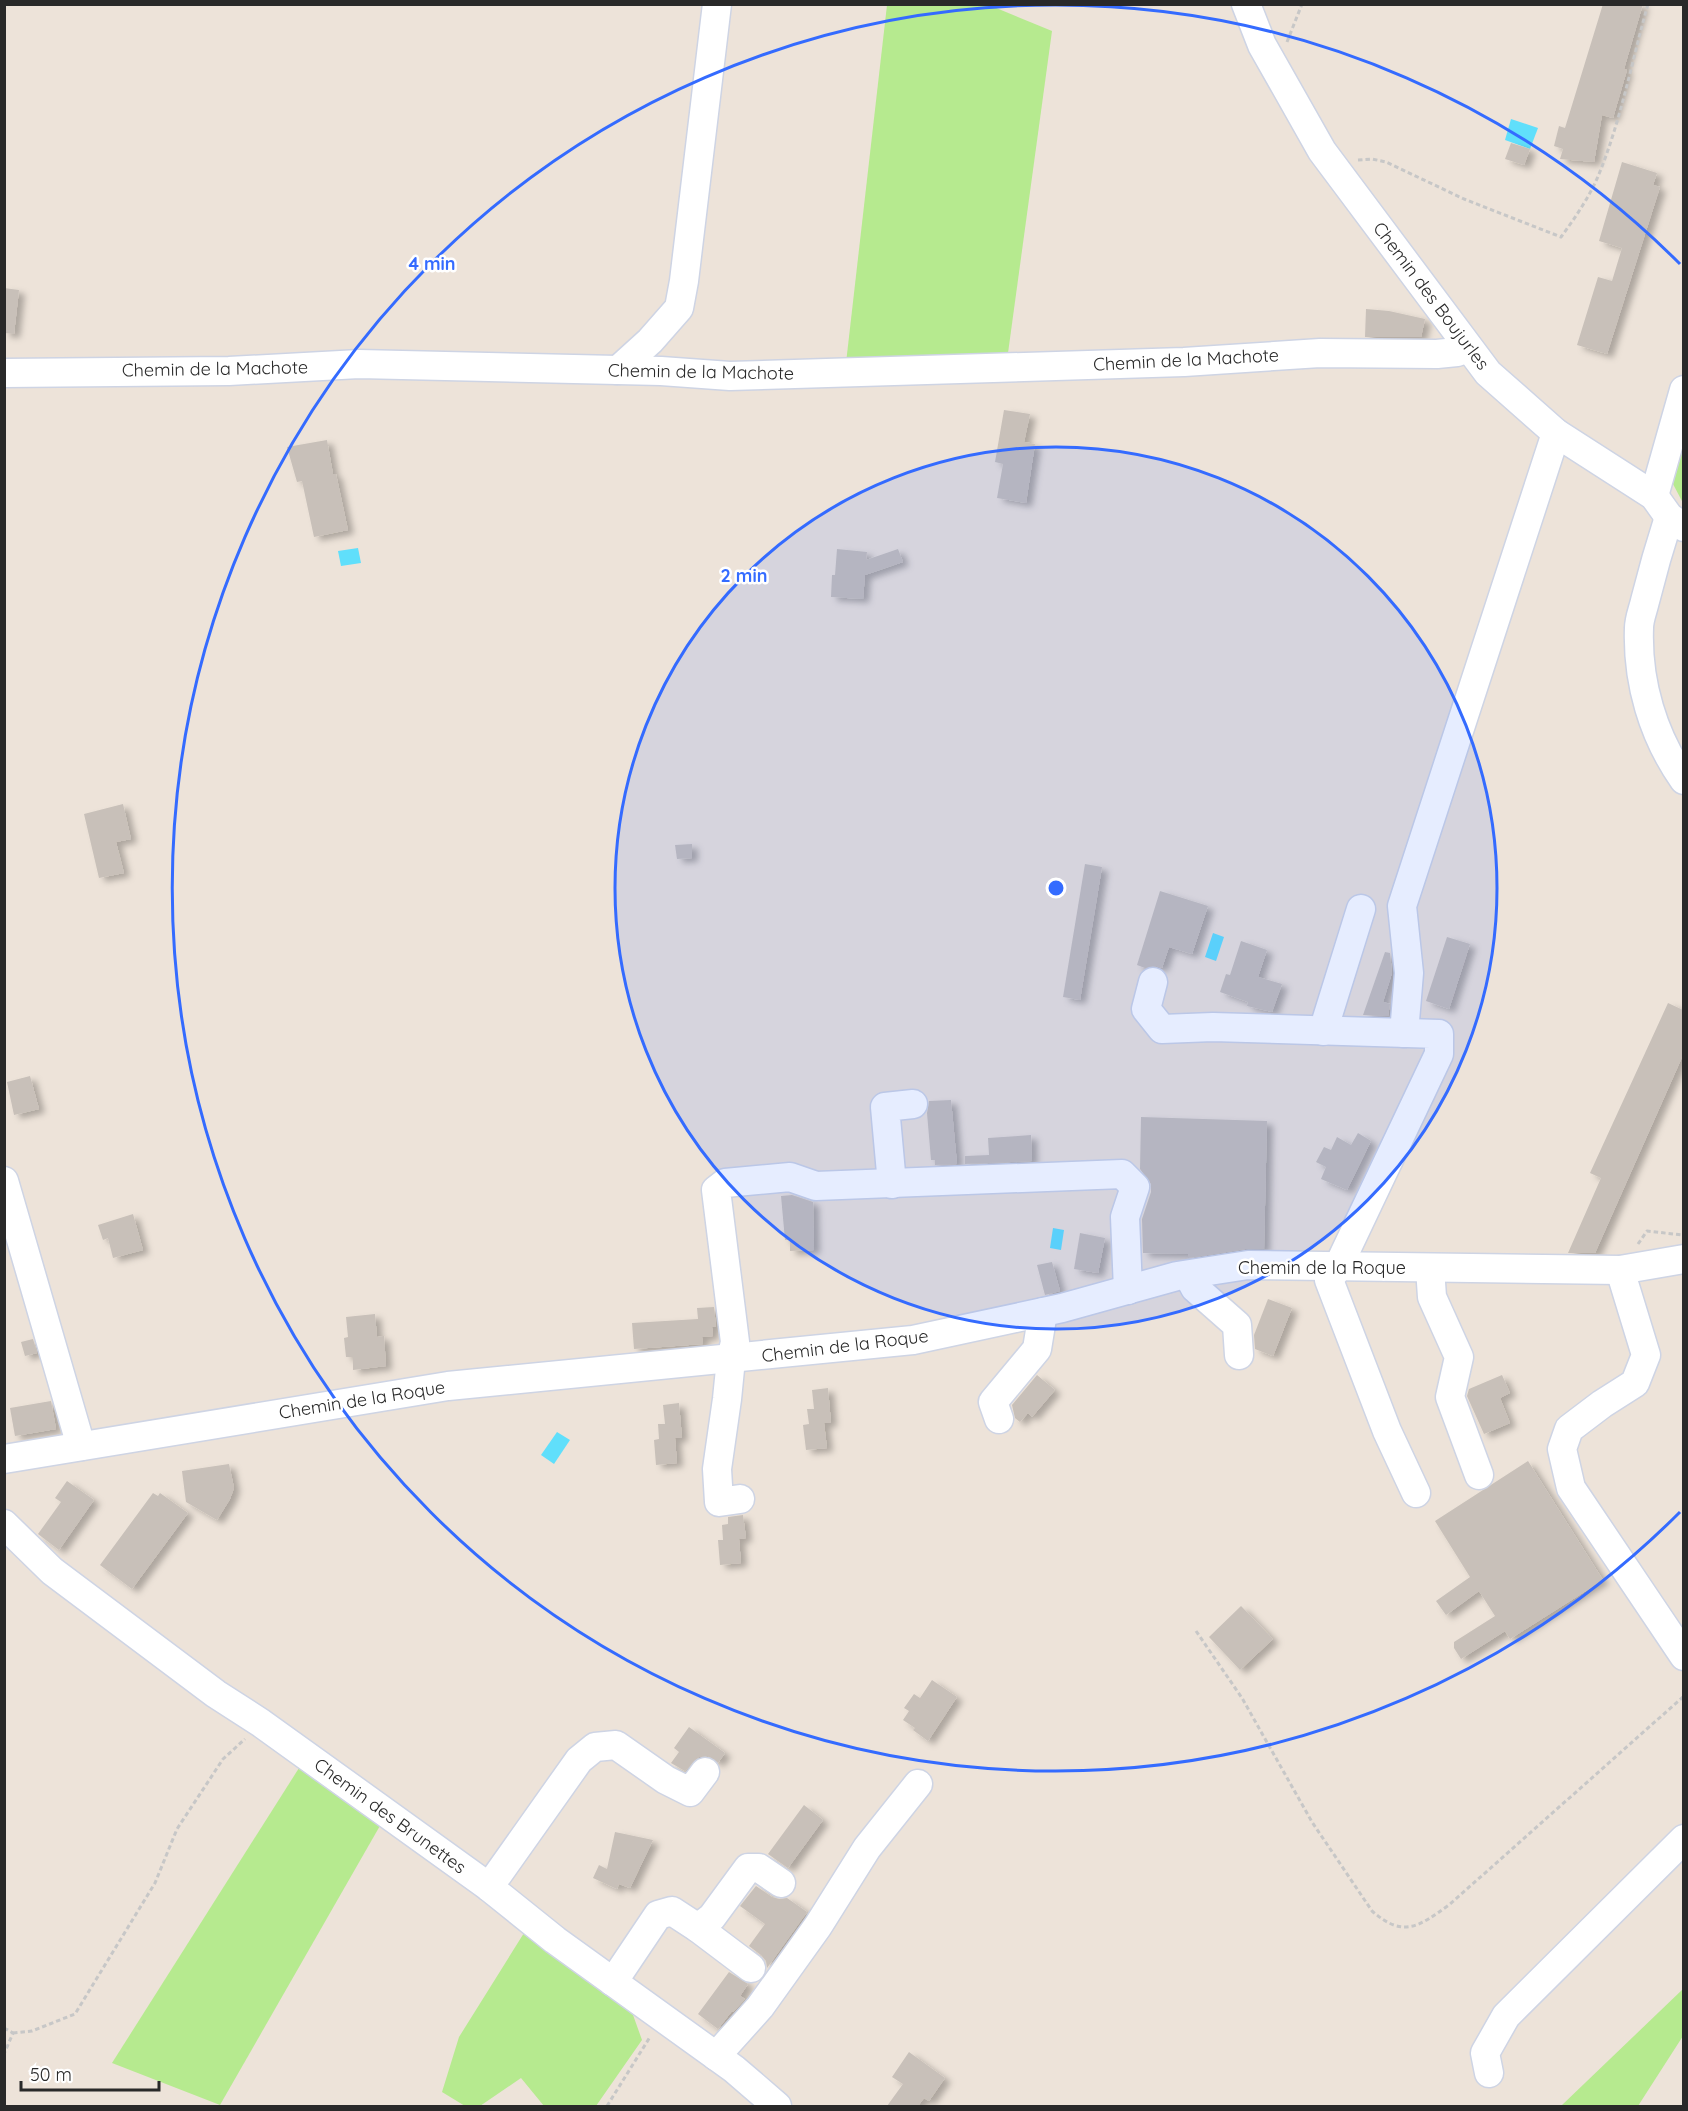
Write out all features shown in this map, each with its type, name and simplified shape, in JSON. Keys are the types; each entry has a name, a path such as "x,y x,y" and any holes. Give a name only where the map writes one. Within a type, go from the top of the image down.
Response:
{"street":[{"path":"618,370 650,341 679,308 717,4"},
{"name":"Chemin des Boujurles","path":"1246,4 1262,45 1325,155 1467,348 1488,373 1556,433 1669,513"},
{"name":"Chemin de la Machote","path":"4,373 229,371 359,364 618,370 742,376 1184,362 1320,353 1437,354 1457,352 1467,348"},
{"path":"1683,390 1669,513 1652,570 1639,626 1640,669 1650,713 1669,759 1683,780"},
{"path":"1404,1033 1409,973 1402,906 1556,433"},
{"path":"1323,1031 1360,909"},
{"path":"1153,982 1146,1009 1162,1029 1213,1027 1439,1034 1439,1053 1338,1267 1329,1280 1387,1431 1416,1493"},
{"path":"892,1184 885,1107 913,1104"},
{"path":"740,1499 719,1502 717,1469 735,1342 716,1190 725,1183 790,1177 816,1186 1122,1174 1135,1186 1125,1217 1128,1290"},
{"path":"4,1181 81,1446"},
{"name":"Chemin de la Roque","path":"4,1459 447,1386 914,1340 1043,1312 1188,1275 1248,1265 1620,1270 1683,1259"},
{"path":"1430,1268 1432,1297 1459,1357 1450,1397 1479,1475"},
{"path":"1620,1270 1646,1355 1635,1383 1569,1429 1562,1449 1570,1488 1683,1656"},
{"path":"1188,1275 1195,1288 1237,1325 1239,1355"},
{"path":"999,1419 993,1402 1037,1349 1043,1312"},
{"name":"Chemin des Brunettes","path":"4,1524 52,1571 216,1694 489,1887 555,1940 716,2056 777,2106"},
{"path":"489,1887 579,1760 595,1747 616,1744 666,1780 690,1792 705,1772"},
{"path":"716,2056 760,2007 818,1926 867,1848 918,1784"},
{"path":"1489,2073 1485,2053 1506,2016 1683,1839"},
{"path":"698,1928 712,1917 748,1868 759,1868 781,1883"},
{"path":"613,1982 658,1915 672,1911 751,1968"}],"path":[{"path":"1275,69 1302,4"},
{"path":"1325,155 1351,160 1372,159 1386,162 1464,199 1561,237 1574,220 1599,176 1613,136 1648,4"},
{"path":"1196,1631 1242,1698 1312,1822 1372,1911 1384,1922 1399,1927 1421,1925 1449,1905 1683,1696"},
{"path":"4,2028 13,2033 32,2031 75,2014 154,1883 177,1828 223,1759 261,1724"},
{"path":"607,2106 662,2017"},
{"path":"4,2054 13,2033"}],"green space":[{"path":"887,5 989,5 1052,31 1008,353 846,363"},
{"path":"1683,448 1683,503 1673,484"},
{"path":"299,1768 381,1824 220,2105 112,2063"},
{"path":"524,1933 628,2001 642,2040 596,2106 544,2106 521,2078 480,2106 465,2106 442,2092 459,2037"},
{"path":"1683,1989 1683,2036 1638,2106 1561,2106"}],"water":[{"path":"1511,119 1538,128 1530,149 1505,140"},
{"path":"358,548 361,563 341,566 338,551"},
{"path":"1213,933 1224,937 1216,961 1205,957"},
{"path":"1053,1228 1064,1230 1061,1250 1050,1248"},
{"path":"557,1432 570,1440 554,1464 541,1455"}],"building":[{"path":"1603,4 1643,4 1624,69 1627,70 1613,118 1602,115 1594,162 1560,159 1563,149 1554,146 1559,126 1565,128"},
{"path":"1511,143 1530,149 1524,165 1505,159"},
{"path":"1622,162 1657,173 1653,185 1660,187 1607,354 1577,345 1598,277 1612,281 1622,248 1599,241"},
{"path":"4,288 19,290 14,334 4,333"},
{"path":"1366,309 1389,311 1425,319 1421,337 1365,337"},
{"path":"1004,410 1030,414 1024,442 1035,444 1026,503 997,498 1003,464 995,462"},
{"path":"327,440 333,474 336,474 348,530 314,537 302,481 297,482 287,447"},
{"path":"837,549 867,552 866,560 898,549 903,562 865,575 863,599 831,597"},
{"path":"123,804 131,839 116,842 124,873 99,878 84,814"},
{"path":"692,844 692,858 677,859 675,845"},
{"path":"1085,864 1102,867 1080,1000 1063,997"},
{"path":"1160,891 1208,906 1192,954 1169,947 1162,968 1157,966 1145,968 1137,965"},
{"path":"1447,937 1470,944 1449,1009 1426,1001"},
{"path":"1241,941 1267,950 1258,977 1282,984 1272,1012 1247,1006 1248,1002 1220,992 1226,974 1230,975"},
{"path":"1385,952 1390,953 1392,973 1383,1002 1390,1004 1388,1016 1363,1015"},
{"path":"1668,1003 1683,1010 1683,1055 1595,1253 1568,1253 1601,1178 1590,1173"},
{"path":"30,1076 39,1109 14,1115 7,1082"},
{"path":"951,1100 957,1164 935,1165 935,1160 931,1160 927,1113 929,1101"},
{"path":"1141,1117 1267,1121 1264,1249 1245,1249 1188,1258 1188,1254 1143,1253 1142,1219 1151,1192 1151,1184 1140,1169"},
{"path":"1358,1133 1371,1141 1347,1190 1321,1179 1326,1167 1316,1162 1324,1147 1331,1150 1337,1137 1351,1145"},
{"path":"1031,1135 1032,1161 965,1164 965,1156 989,1155 988,1138"},
{"path":"792,1195 813,1202 814,1250 790,1251 790,1240 785,1240 781,1196"},
{"path":"133,1214 143,1250 113,1258 108,1238 103,1240 98,1225"},
{"path":"1080,1233 1105,1238 1098,1273 1074,1269"},
{"path":"1052,1262 1060,1291 1045,1295 1037,1265"},
{"path":"1268,1299 1292,1308 1273,1356 1255,1349 1254,1335"},
{"path":"714,1307 716,1327 712,1327 713,1336 702,1337 703,1344 634,1349 632,1323 698,1319 697,1308"},
{"path":"375,1314 377,1337 384,1336 386,1366 353,1370 353,1357 346,1357 344,1338 348,1337 346,1317"},
{"path":"33,1339 37,1353 25,1356 21,1342"},
{"path":"1037,1375 1055,1390 1032,1417 1028,1413 1020,1422 1015,1418 1012,1405"},
{"path":"1502,1375 1510,1393 1500,1398 1510,1423 1484,1434 1467,1396 1469,1389"},
{"path":"828,1388 831,1423 824,1423 827,1448 806,1450 803,1425 809,1424 807,1409 814,1409 812,1390"},
{"path":"51,1401 56,1429 15,1436 10,1408"},
{"path":"679,1403 682,1438 675,1438 677,1463 656,1465 654,1440 659,1439 658,1424 665,1424 663,1405"},
{"path":"1528,1461 1603,1580 1510,1639 1505,1631 1461,1659 1454,1648 1454,1642 1495,1616 1479,1591 1446,1615 1436,1601 1470,1577 1435,1521"},
{"path":"229,1464 234,1488 217,1520 186,1502 182,1471"},
{"path":"67,1481 94,1500 59,1550 38,1534 61,1502 55,1498"},
{"path":"153,1493 158,1496 160,1493 188,1513 132,1589 100,1565"},
{"path":"743,1515 746,1538 739,1539 741,1563 720,1565 718,1540 723,1540 722,1525 728,1524 728,1517"},
{"path":"1241,1606 1273,1639 1240,1670 1209,1637"},
{"path":"932,1680 957,1697 928,1741 903,1720 909,1711 904,1708 914,1694 920,1698"},
{"path":"689,1727 725,1753 718,1763 708,1756 699,1757 685,1771 671,1763 679,1752 674,1748"},
{"path":"804,1805 823,1820 788,1868 768,1854"},
{"path":"615,1832 653,1840 630,1888 619,1884 617,1889 593,1878 599,1865 607,1869"},
{"path":"756,1886 772,1897 787,1898 807,1912 767,1968 766,1961 749,1946 765,1924 740,1906"},
{"path":"729,1972 748,1984 740,1996 745,1999 718,2029 698,2014"},
{"path":"909,2052 945,2078 929,2101 924,2098 918,2106 887,2106 903,2084 892,2077"}]}
